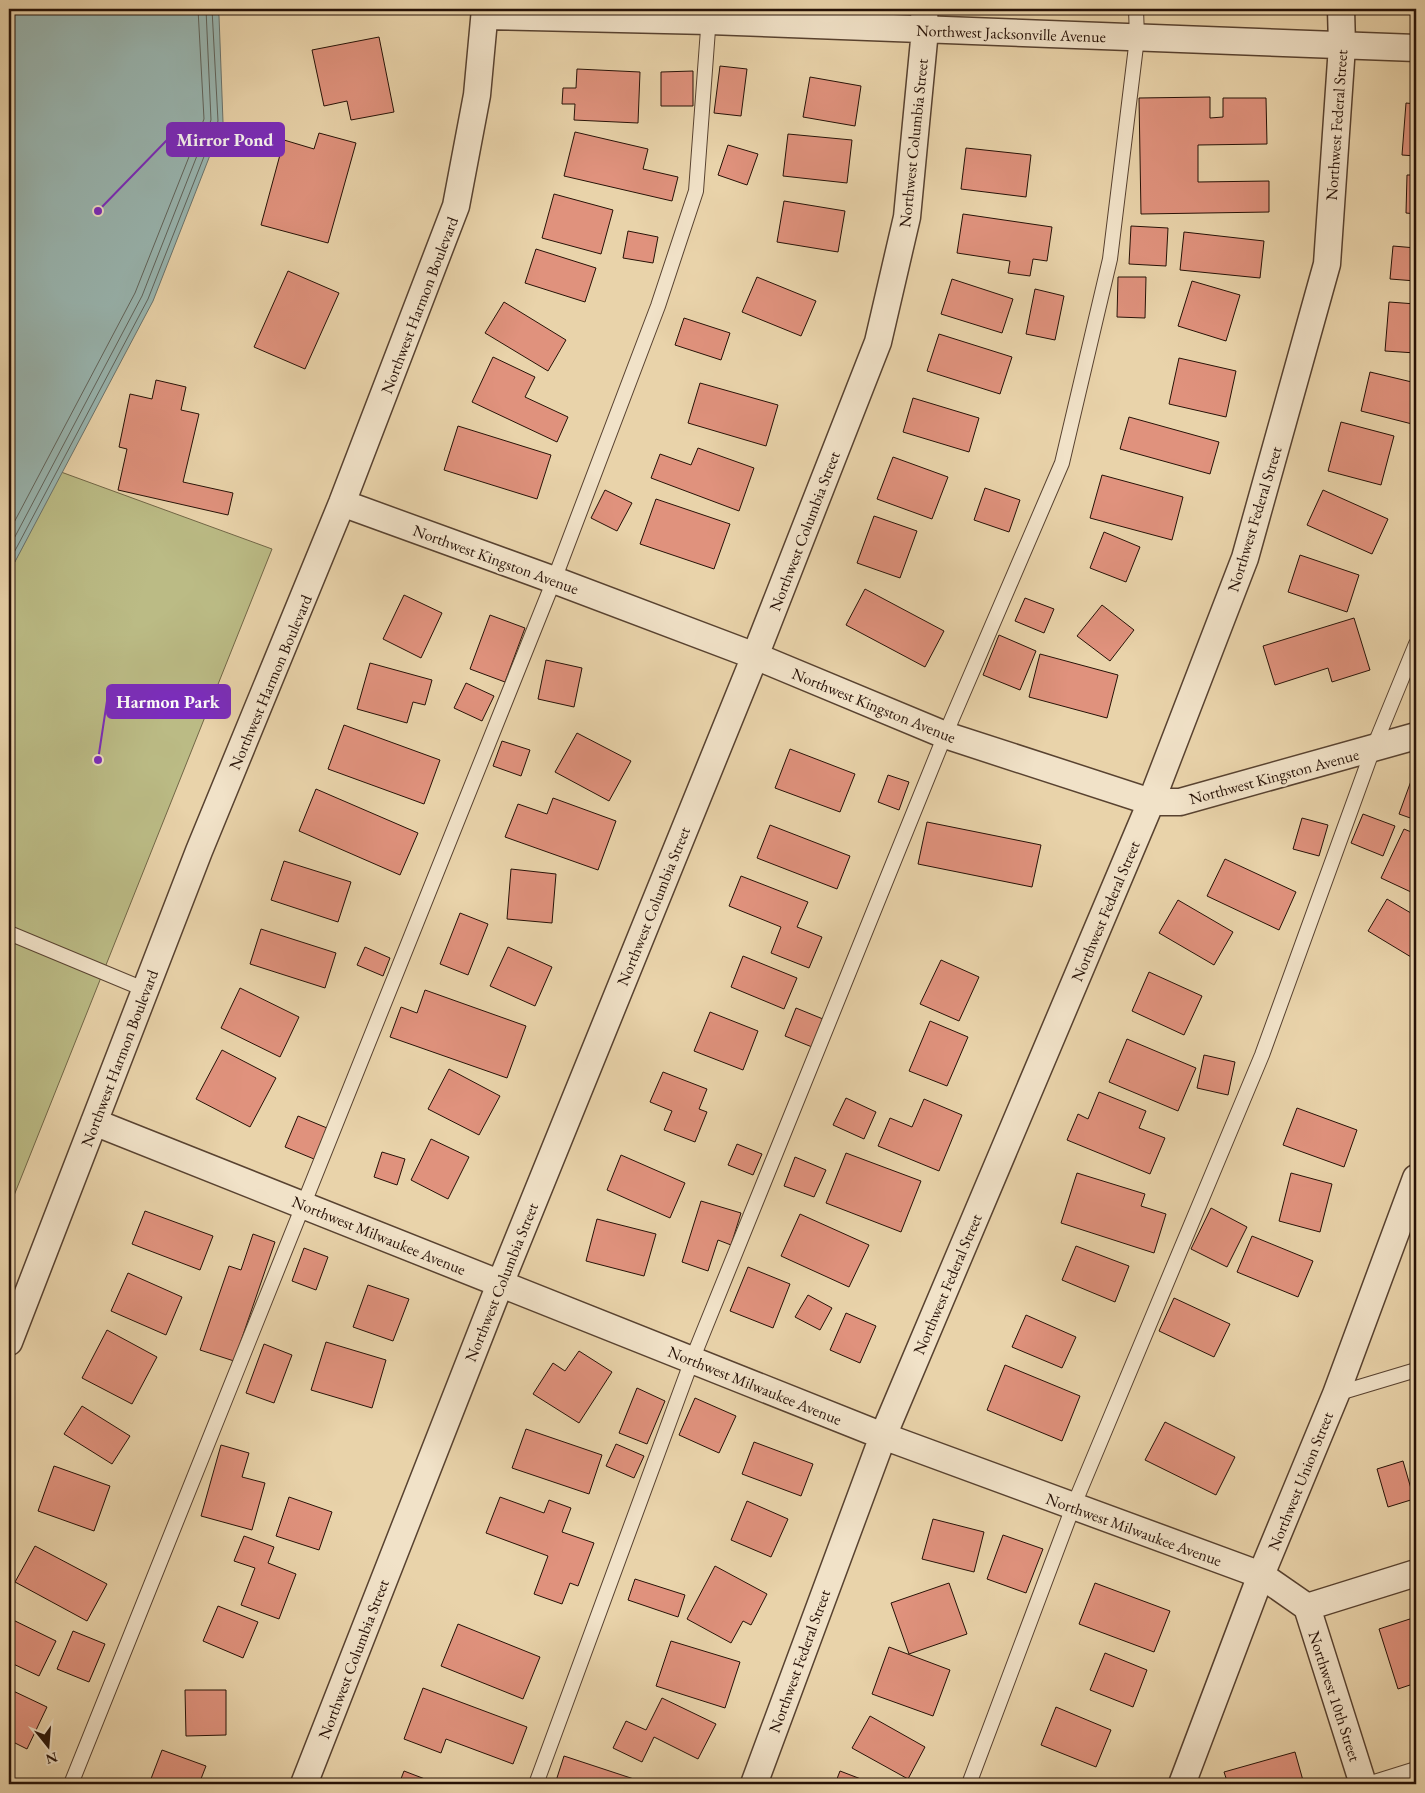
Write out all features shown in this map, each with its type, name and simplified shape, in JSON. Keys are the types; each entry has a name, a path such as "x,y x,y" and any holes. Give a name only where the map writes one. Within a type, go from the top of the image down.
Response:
{"street":[{"name":"Northwest Federal Street","path":"754,1784 883,1436 1151,802 1245,558 1326,264 1342,46 1341,9"},
{"name":"Northwest Jacksonville Avenue","path":"485,13 924,19 1137,38 1416,48"},
{"name":"Northwest Harmon Boulevard","path":"9,1342 200,851 342,503 456,206 477,95 485,13"},
{"name":"Northwest Columbia Street","path":"304,1784 500,1284 755,656 878,342 907,217 924,19"},
{"name":"Northwest Kingston Avenue","path":"342,503 755,656 945,735 1151,802 1180,802 1416,736"},
{"name":"Northwest Milwaukee Avenue","path":"94,1122 883,1436 1261,1575 1307,1607"},
{"name":"Northwest Union Street","path":"1182,1784 1261,1575 1336,1394 1416,1178"},
{"path":"1307,1607 1416,1573"},
{"name":"Northwest 10th Street","path":"1307,1607 1363,1784"}],"lane":[{"path":"536,1784 692,1360 945,735 1062,463 1110,259 1137,38 1136,9"},
{"path":"71,1784 554,580 658,306 696,190 709,15"},
{"path":"969,1784 1073,1507 1262,1055 1373,749 1416,644"},
{"path":"9,933 146,990"},
{"path":"1336,1394 1416,1370"},
{"path":"1368,1784 1416,1770"}],"green space":[{"path":"61,472 272,549 9,1208 9,573"}],"water":[{"path":"9,9 217,9 219,16 223,122 153,301 9,573"}],"building":[{"path":"379,37 394,112 351,120 347,101 324,106 312,50"},
{"path":"720,66 747,69 741,116 714,113"},
{"path":"577,69 640,72 638,123 574,120 575,104 562,104 563,88 576,88"},
{"path":"693,71 693,106 661,106 661,72"},
{"path":"810,77 861,86 855,126 803,117"},
{"path":"1210,97 1210,118 1223,117 1223,98 1266,98 1267,144 1198,145 1198,182 1269,181 1269,212 1141,214 1139,98"},
{"path":"1406,103 1416,104 1416,156 1402,155"},
{"path":"575,132 648,149 643,169 678,177 672,201 564,176"},
{"path":"319,133 356,143 328,243 261,225 284,140 314,149"},
{"path":"788,134 852,140 847,183 783,176"},
{"path":"728,145 758,154 747,185 718,175"},
{"path":"966,148 1031,155 1026,197 961,189"},
{"path":"1407,175 1416,175 1416,214 1406,213"},
{"path":"554,194 613,210 601,254 542,238"},
{"path":"784,201 845,211 838,252 777,242"},
{"path":"963,214 1052,227 1047,261 1033,259 1030,276 1008,273 1010,261 957,253"},
{"path":"1131,226 1168,228 1166,266 1129,264"},
{"path":"628,231 658,237 653,263 623,258"},
{"path":"1184,232 1264,241 1260,278 1180,270"},
{"path":"1393,246 1416,248 1416,281 1390,279"},
{"path":"536,249 596,268 585,302 525,283"},
{"path":"288,271 339,293 305,369 254,347"},
{"path":"757,277 816,301 801,336 742,312"},
{"path":"1118,277 1146,277 1145,318 1117,317"},
{"path":"952,279 1013,299 1002,333 941,314"},
{"path":"1192,281 1240,295 1226,341 1178,326"},
{"path":"1035,289 1064,296 1055,340 1026,334"},
{"path":"504,302 566,340 548,371 485,333"},
{"path":"1389,302 1416,304 1416,353 1385,351"},
{"path":"684,318 730,333 721,360 675,345"},
{"path":"939,334 1012,357 1000,394 927,371"},
{"path":"493,357 535,377 525,397 568,417 557,442 472,402"},
{"path":"1179,358 1236,371 1226,417 1169,404"},
{"path":"1370,372 1416,383 1416,425 1361,411"},
{"path":"156,380 186,387 181,410 199,414 183,482 233,493 228,515 118,490 127,449 119,447 130,394 152,399"},
{"path":"700,383 778,405 766,446 688,423"},
{"path":"913,398 979,418 969,452 903,432"},
{"path":"1129,417 1219,442 1210,474 1120,449"},
{"path":"1341,422 1394,436 1381,485 1328,471"},
{"path":"458,426 551,455 537,499 444,470"},
{"path":"698,448 754,468 739,511 651,478 660,454 691,465"},
{"path":"893,457 948,477 932,519 877,499"},
{"path":"1102,475 1183,497 1172,540 1090,518"},
{"path":"985,488 1020,500 1009,532 974,520"},
{"path":"605,490 632,503 617,531 591,518"},
{"path":"1323,490 1388,519 1372,554 1307,525"},
{"path":"656,499 730,524 714,569 640,544"},
{"path":"874,516 917,531 900,578 857,563"},
{"path":"1104,532 1140,547 1126,582 1090,568"},
{"path":"1300,555 1359,575 1347,612 1288,592"},
{"path":"865,589 944,631 925,667 846,625"},
{"path":"404,595 442,613 421,658 383,639"},
{"path":"1025,598 1054,609 1044,633 1015,621"},
{"path":"1102,605 1134,630 1110,661 1077,636"},
{"path":"490,615 525,628 505,682 470,669"},
{"path":"1354,618 1370,670 1332,682 1328,668 1275,685 1263,646"},
{"path":"999,635 1036,651 1020,690 983,675"},
{"path":"1040,654 1118,675 1107,718 1029,697"},
{"path":"546,660 582,668 574,707 538,699"},
{"path":"370,663 432,680 425,705 413,702 407,723 357,709"},
{"path":"466,683 494,696 482,721 454,708"},
{"path":"344,725 440,760 424,804 328,769"},
{"path":"577,733 631,761 609,801 555,772"},
{"path":"502,741 530,750 521,776 493,766"},
{"path":"790,749 855,774 840,812 775,788"},
{"path":"888,775 909,782 899,810 878,802"},
{"path":"1411,781 1416,783 1416,820 1399,814"},
{"path":"316,789 418,833 400,875 299,831"},
{"path":"553,798 616,821 598,870 505,837 518,804 547,814"},
{"path":"1363,814 1395,826 1383,856 1351,843"},
{"path":"1302,818 1328,825 1319,856 1293,849"},
{"path":"927,822 1041,845 1032,887 918,864"},
{"path":"770,825 850,856 837,889 757,858"},
{"path":"1404,829 1416,834 1416,881 1411,892 1381,878"},
{"path":"1225,859 1296,892 1279,930 1207,896"},
{"path":"284,861 351,882 338,922 271,900"},
{"path":"511,869 556,874 552,923 507,919"},
{"path":"741,876 808,902 797,927 822,937 809,968 771,953 781,927 729,906"},
{"path":"1387,899 1416,916 1416,960 1368,931"},
{"path":"1178,900 1233,932 1214,965 1159,933"},
{"path":"460,913 488,924 468,975 440,964"},
{"path":"261,929 336,953 325,988 250,964"},
{"path":"365,947 390,958 383,976 357,965"},
{"path":"508,947 552,967 535,1006 490,986"},
{"path":"743,956 797,978 784,1009 731,987"},
{"path":"941,960 979,977 959,1021 920,1004"},
{"path":"1149,972 1202,996 1184,1035 1132,1011"},
{"path":"240,988 299,1017 280,1057 221,1028"},
{"path":"425,990 526,1026 507,1078 390,1037 401,1007 417,1013"},
{"path":"796,1008 823,1019 812,1047 785,1036"},
{"path":"710,1012 758,1031 743,1070 694,1051"},
{"path":"930,1021 968,1037 947,1086 909,1071"},
{"path":"1127,1039 1196,1068 1178,1111 1109,1082"},
{"path":"222,1050 276,1078 250,1127 196,1099"},
{"path":"1204,1055 1235,1062 1228,1095 1197,1088"},
{"path":"449,1069 500,1096 479,1135 428,1109"},
{"path":"663,1072 707,1089 699,1109 707,1112 695,1142 664,1130 672,1111 650,1102"},
{"path":"1099,1092 1146,1111 1139,1128 1165,1138 1150,1174 1067,1140 1078,1114 1088,1119"},
{"path":"846,1098 876,1112 864,1139 833,1125"},
{"path":"924,1099 962,1115 939,1171 878,1146 890,1118 912,1127"},
{"path":"1297,1108 1357,1130 1344,1167 1283,1145"},
{"path":"298,1116 327,1128 314,1159 285,1147"},
{"path":"431,1139 469,1157 448,1199 411,1180"},
{"path":"737,1144 762,1154 753,1175 728,1165"},
{"path":"382,1152 405,1159 397,1185 374,1177"},
{"path":"846,1153 921,1181 901,1232 826,1203"},
{"path":"621,1155 685,1183 670,1218 607,1190"},
{"path":"795,1157 826,1170 814,1197 784,1186"},
{"path":"1077,1173 1145,1194 1141,1206 1166,1214 1154,1253 1061,1223"},
{"path":"1291,1173 1332,1184 1320,1232 1279,1221"},
{"path":"701,1201 741,1213 731,1245 718,1240 708,1271 682,1262"},
{"path":"1211,1208 1247,1227 1227,1267 1191,1249"},
{"path":"145,1211 213,1236 200,1270 132,1244"},
{"path":"800,1214 869,1245 849,1287 781,1256"},
{"path":"597,1219 656,1234 644,1276 586,1261"},
{"path":"253,1234 275,1242 234,1361 200,1350 229,1266 241,1270"},
{"path":"1252,1236 1313,1261 1298,1297 1237,1272"},
{"path":"1076,1246 1129,1266 1115,1302 1062,1280"},
{"path":"304,1248 328,1257 316,1290 292,1281"},
{"path":"748,1267 790,1284 773,1328 730,1311"},
{"path":"128,1273 182,1297 166,1335 111,1311"},
{"path":"368,1285 409,1299 393,1341 353,1327"},
{"path":"808,1295 832,1308 820,1330 795,1317"},
{"path":"1174,1298 1230,1324 1214,1357 1159,1331"},
{"path":"846,1313 876,1326 860,1363 830,1350"},
{"path":"1026,1315 1076,1337 1062,1368 1012,1347"},
{"path":"107,1330 157,1357 132,1404 82,1378"},
{"path":"326,1342 386,1360 372,1408 311,1390"},
{"path":"264,1344 292,1355 274,1403 246,1393"},
{"path":"579,1351 612,1372 579,1423 533,1394 553,1363 565,1371"},
{"path":"1005,1365 1080,1396 1062,1441 987,1410"},
{"path":"637,1388 665,1401 647,1444 619,1433"},
{"path":"695,1398 736,1416 719,1453 679,1435"},
{"path":"82,1406 130,1436 112,1464 64,1434"},
{"path":"1165,1422 1235,1457 1216,1495 1145,1460"},
{"path":"526,1429 602,1455 589,1494 512,1468"},
{"path":"754,1442 813,1464 801,1496 742,1474"},
{"path":"616,1444 644,1456 634,1478 606,1466"},
{"path":"221,1445 249,1453 242,1477 265,1483 252,1530 201,1516"},
{"path":"1403,1461 1414,1499 1388,1507 1377,1469"},
{"path":"54,1466 110,1486 94,1531 38,1511"},
{"path":"289,1497 332,1512 319,1550 276,1536"},
{"path":"500,1497 544,1513 549,1500 571,1508 562,1532 594,1543 578,1586 570,1583 562,1604 534,1594 548,1556 486,1533"},
{"path":"747,1501 788,1519 771,1557 731,1540"},
{"path":"933,1519 984,1532 974,1572 922,1559"},
{"path":"1003,1535 1043,1549 1026,1593 987,1579"},
{"path":"244,1536 274,1547 268,1563 296,1574 279,1619 241,1605 255,1568 234,1561"},
{"path":"35,1546 107,1584 87,1621 15,1582"},
{"path":"715,1566 767,1594 751,1625 743,1621 731,1643 687,1619"},
{"path":"635,1579 685,1595 678,1617 628,1600"},
{"path":"949,1583 967,1634 909,1654 891,1603"},
{"path":"1095,1583 1170,1611 1154,1652 1079,1624"},
{"path":"218,1606 258,1622 243,1658 203,1641"},
{"path":"1416,1617 1416,1683 1398,1689 1379,1629"},
{"path":"9,1618 56,1641 39,1676 9,1662"},
{"path":"458,1624 540,1657 523,1699 441,1666"},
{"path":"73,1631 105,1644 89,1682 57,1669"},
{"path":"671,1641 740,1662 725,1708 656,1686"},
{"path":"889,1647 950,1670 933,1716 872,1694"},
{"path":"1105,1653 1147,1670 1133,1707 1090,1690"},
{"path":"423,1688 527,1727 513,1764 446,1739 441,1753 404,1739"},
{"path":"9,1689 47,1707 27,1749 9,1740"},
{"path":"185,1690 226,1690 226,1735 186,1736"},
{"path":"662,1698 716,1724 698,1759 654,1737 642,1762 613,1748 626,1721 646,1730"},
{"path":"1056,1707 1111,1730 1096,1767 1041,1745"},
{"path":"870,1716 925,1747 908,1779 852,1748"},
{"path":"162,1750 206,1766 199,1784 149,1784"},
{"path":"1295,1752 1304,1784 1228,1784 1224,1772"},
{"path":"564,1756 649,1784 555,1784"},
{"path":"404,1771 438,1784 399,1784"},
{"path":"840,1771 874,1784 835,1784"}],"place":[{"name":"Mirror Pond","path":"98,211"},
{"name":"Harmon Park","path":"98,760"}]}
